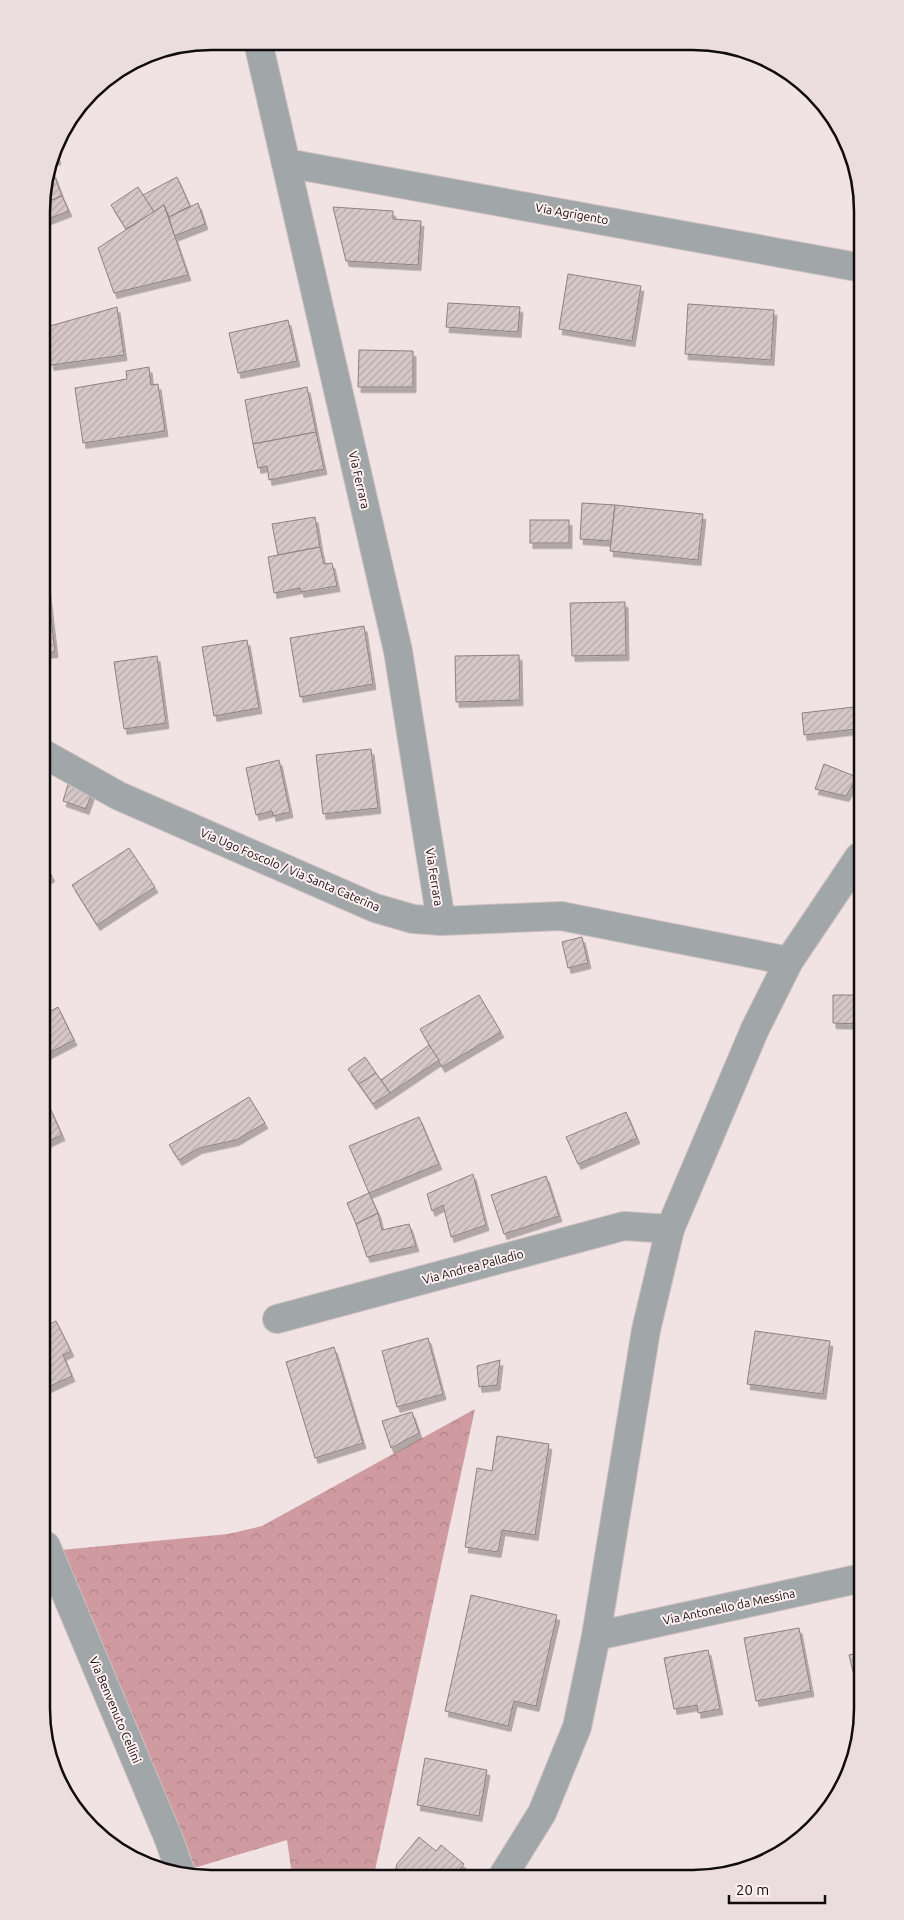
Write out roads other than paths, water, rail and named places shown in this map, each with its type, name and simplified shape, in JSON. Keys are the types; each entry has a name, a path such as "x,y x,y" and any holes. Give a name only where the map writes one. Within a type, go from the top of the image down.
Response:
{"street":[{"name":"Via Ferrara","path":"260,50 398,651 441,921"},
{"name":"Via Agrigento","path":"286,163 854,266"},
{"name":"Via Ugo Foscolo / Via Santa Caterina","path":"50,757 119,796 375,908 413,918 441,921 561,916 789,961"},
{"path":"506,1870 542,1813 577,1727 596,1636 646,1330 670,1229 755,1029 789,961 854,866"},
{"name":"Via Andrea Palladio","path":"277,1319 624,1226 670,1229"},
{"name":"Via Benvenuto Cellini","path":"50,1556 168,1837 179,1867"},
{"name":"Via Antonello da Messina","path":"596,1636 854,1580"}]}
